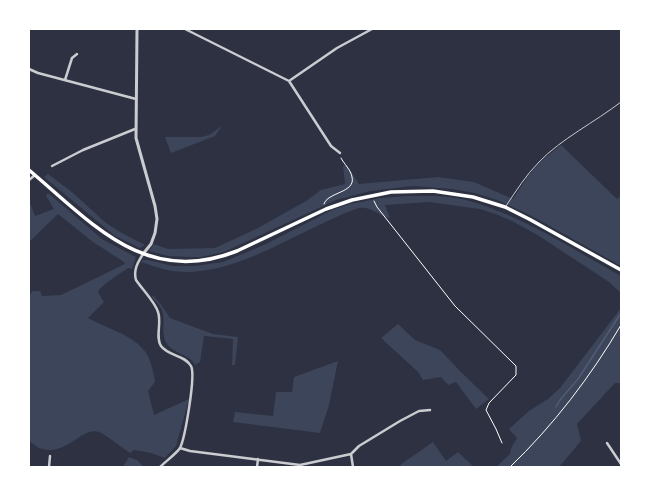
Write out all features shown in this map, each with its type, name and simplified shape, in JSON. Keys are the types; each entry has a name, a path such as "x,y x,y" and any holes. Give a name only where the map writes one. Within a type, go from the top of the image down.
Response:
{"main road":[{"path":"29,170 104,233 118,242 143,254 156,258 181,262 203,261 221,257 326,209 352,200 371,195 398,191 433,191 473,197 505,207 620,270"}],"street":[{"path":"137,29 135,129 136,138 155,206 156,219 155,233 150,244 138,262 134,275 158,312 160,318 159,338 161,345 169,352 187,361 193,370 192,392 180,448 160,467"},
{"path":"185,29 289,81 331,146 340,153"},
{"path":"289,81 337,48 372,29"},
{"path":"65,80 72,58 77,54"},
{"path":"29,69 38,73 136,99"},
{"path":"52,166 83,150 135,129"},
{"path":"29,180 35,175"},
{"path":"180,448 190,451 300,465 351,454 359,446 400,421 419,411 430,410"},
{"path":"607,443 621,464"},
{"path":"351,454 353,467"},
{"path":"49,467 50,456"},
{"path":"257,467 258,459"}],"lane":[{"path":"505,207 539,161 560,144 621,102"}],"path":[{"path":"326,209 325,201 348,188 352,183 352,178 341,160 340,153"},
{"path":"371,195 377,207 455,306 516,366 516,375 489,404 486,410 502,443"},
{"path":"510,467 540,435 580,386 621,325"}],"shaded area":[{"path":"222,126 215,136 171,153 165,137 201,137 209,135"},
{"path":"561,145 617,199 621,196 621,266 530,215 497,200 475,193 452,189 413,186 370,191 336,200 224,252 201,257 191,257 168,256 149,251 154,244 168,249 215,248 258,228 306,201 321,190 345,184 343,166 347,165 359,184 438,177 474,182 513,199 528,176 540,162"},
{"path":"48,174 72,192 106,223 145,245 140,248 115,236 44,177"},
{"path":"48,193 102,239 136,257 132,269 128,268 100,289 98,292 104,302 88,318 131,339 137,343 148,356 155,382 148,391 154,415 189,399 176,446 165,458 151,453 134,450 130,453 107,436 93,431 86,433 67,445 51,450 37,447 29,441 29,295 33,291 40,291 42,296 61,295 125,264 93,242 58,214 29,242 29,200 35,216 54,209 46,196"},
{"path":"442,196 462,199 483,205 524,222 621,276 621,293 609,282 539,236 514,222 480,209 429,202 385,205 390,218 367,208 359,208 349,211 253,256 203,271 180,272 163,269 141,262 143,260 148,260 173,266 195,266 223,262 266,244 332,210 350,204 381,198"},
{"path":"153,295 170,318 213,334 238,337 235,365 232,365 233,339 204,336 200,362 195,365 190,358 170,347 165,340 163,332 162,310 152,297"},
{"path":"621,308 621,383 615,383 577,424 581,441 559,467 496,467 510,454 511,448 517,438 509,429 529,411 548,399 560,388"},
{"path":"398,324 415,340 440,350 489,399 476,409 456,382 448,385 441,377 423,380 418,372 381,338"},
{"path":"338,361 329,405 320,433 233,422 235,412 273,416 276,392 292,392 294,377"},
{"path":"433,442 446,461 458,452 474,467 402,467 400,465"},
{"path":"129,457 137,460 144,467 125,467 124,465"}],"waterway":[{"path":"556,407 578,379 621,313"}]}
